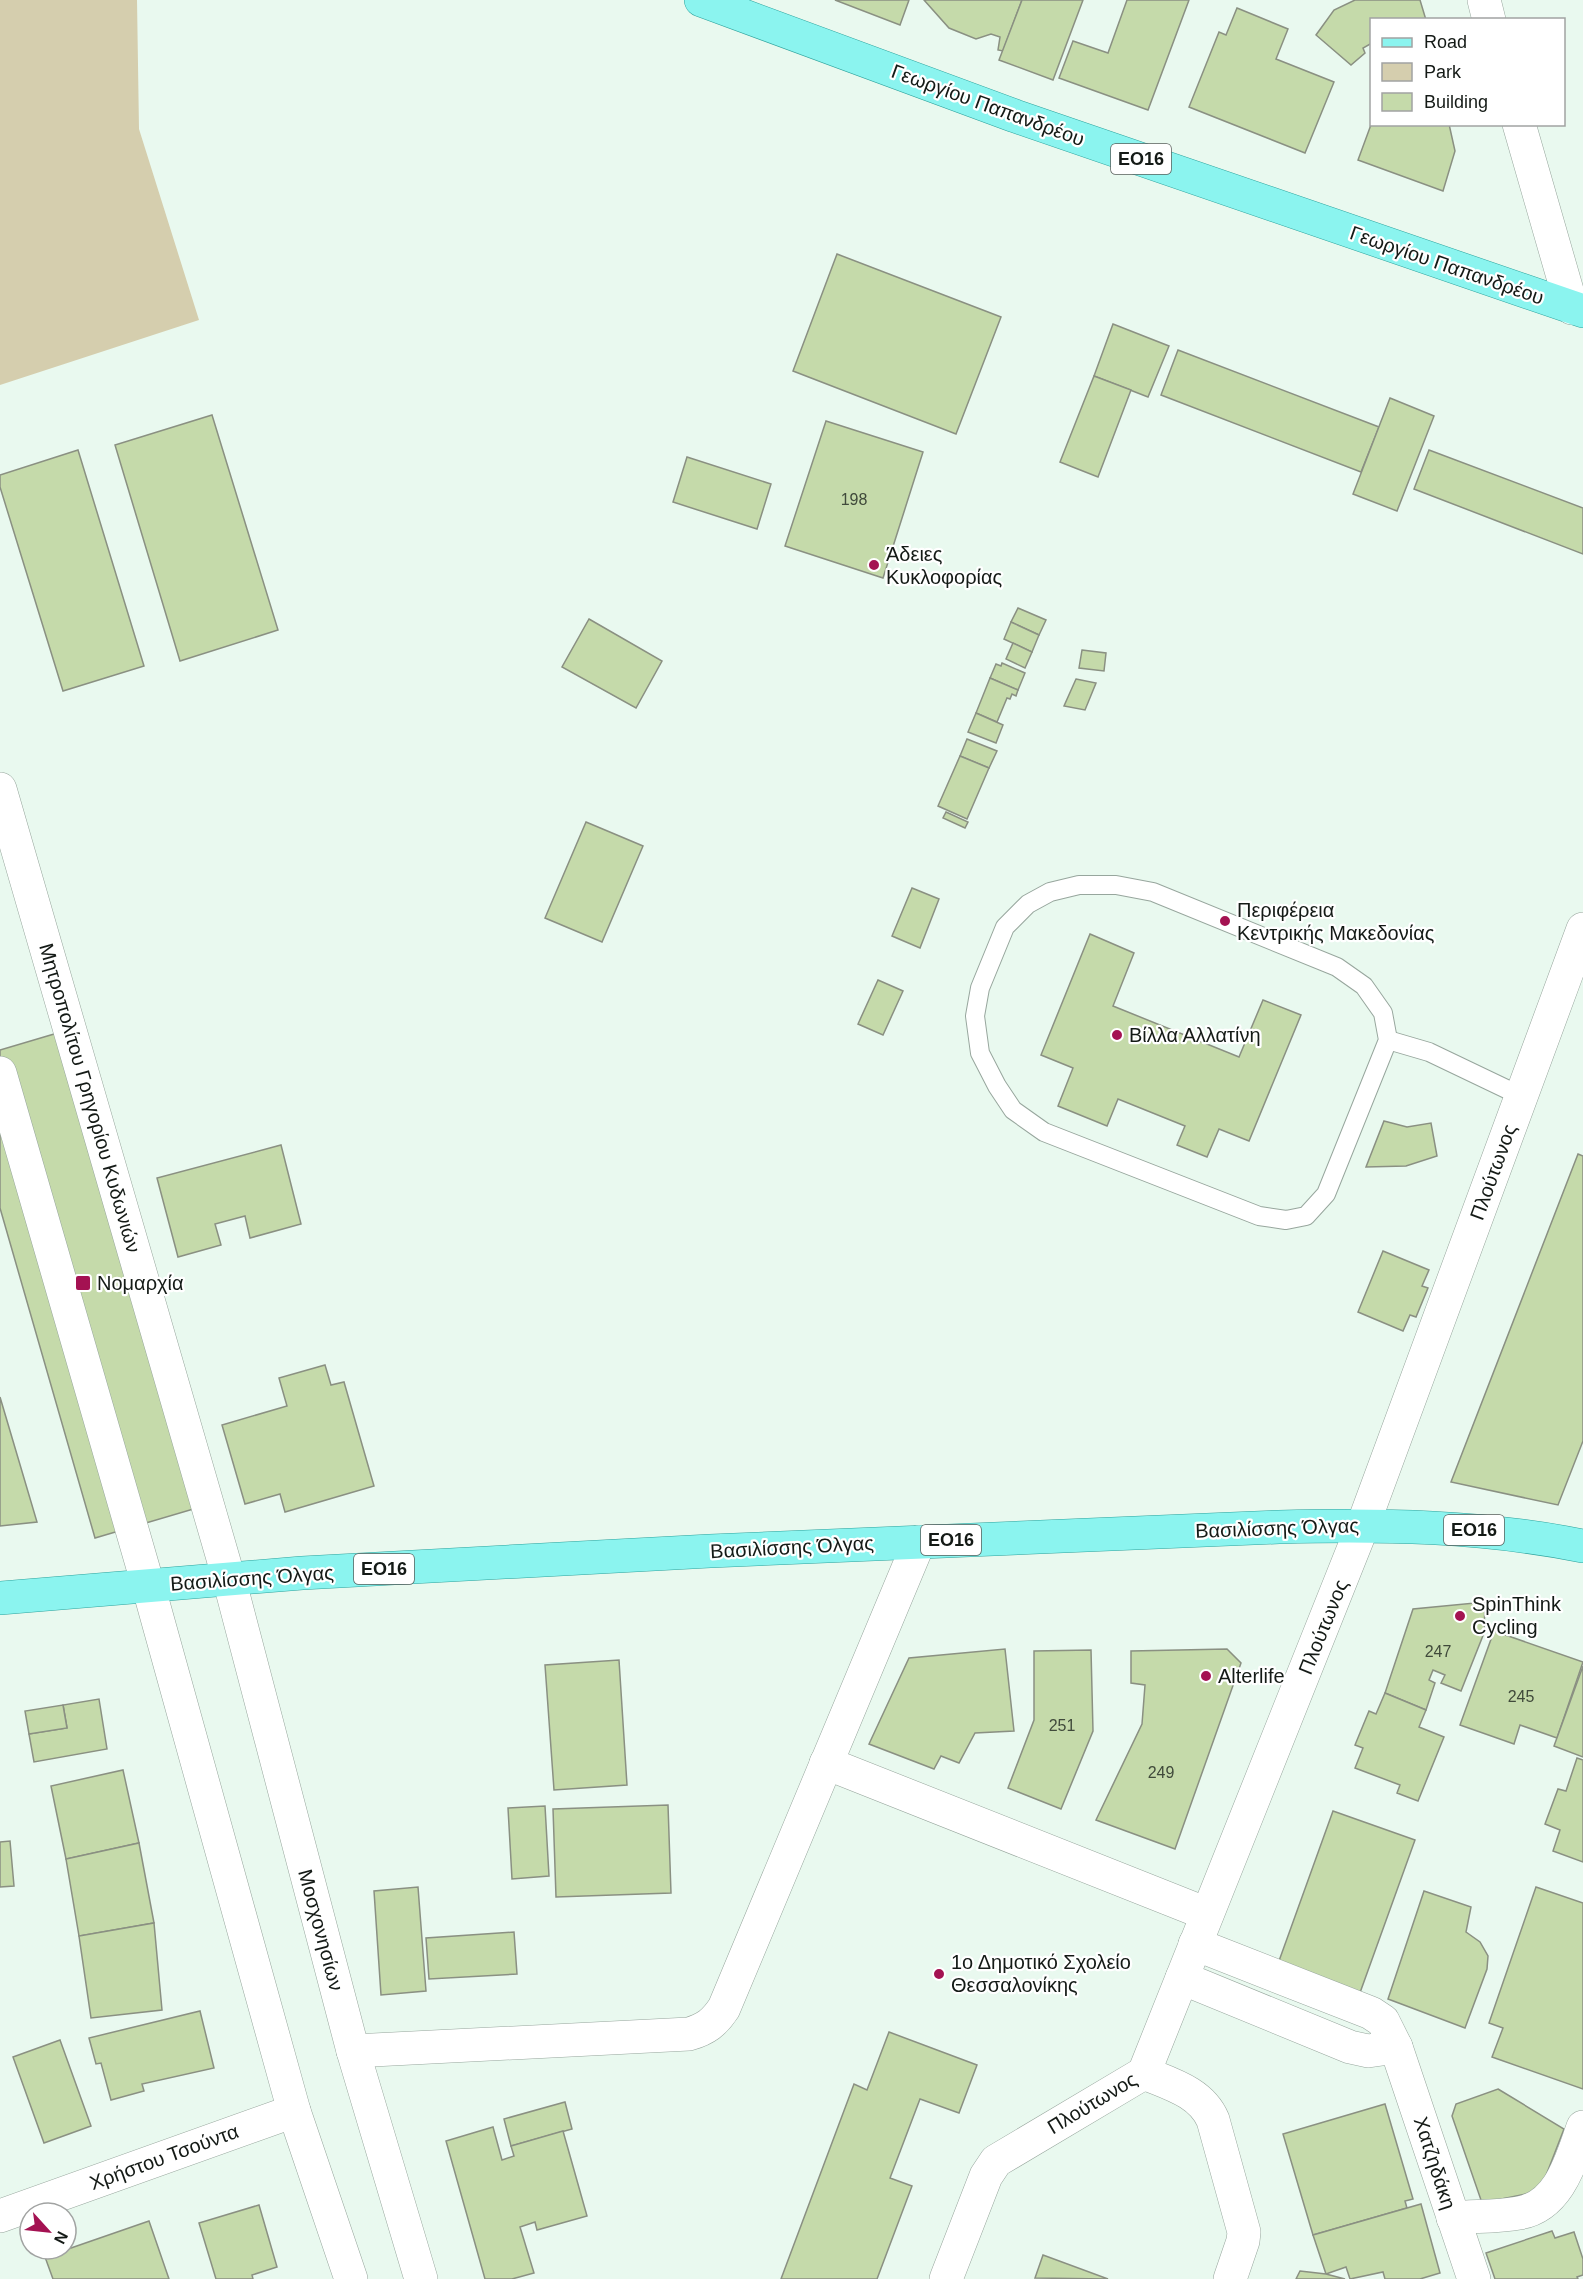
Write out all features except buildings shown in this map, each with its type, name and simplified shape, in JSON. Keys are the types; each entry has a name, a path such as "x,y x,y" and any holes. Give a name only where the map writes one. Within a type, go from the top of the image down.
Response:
{"main road":[{"name":"Γεωργίου Παπανδρέου","path":"701,0 1015,116 1577,310"},
{"name":"Βασιλίσσης Όλγας","path":"0,1598 302,1573 919,1542 1363,1525 1492,1532 1583,1546"}],"street":[{"path":"1484,0 1488,18"},
{"path":"1520,126 1577,310"},
{"name":"Μητροπολίτου Γρηγορίου Κυδωνιών","path":"0,789 230,1580"},
{"name":"Πλούτωνος","path":"946,2279 986,2176 996,2161 1143,2073 1363,1525 1582,933"},
{"path":"0,1073 148,1585 294,2110 351,2279"},
{"path":"353,2051 688,2034 703,2030 716,2021 724,2008 919,1542"},
{"name":"Μοσχονησίων","path":"230,1580 353,2051 421,2279"},
{"path":"826,1763 1207,1914"},
{"name":"Χατζηδάκη","path":"1195,1944 1371,2013 1383,2021 1396,2047 1474,2279"},
{"path":"1182,1978 1359,2049 1378,2050 1396,2047"},
{"path":"1143,2073 1200,2100 1208,2109 1213,2120 1244,2232 1230,2279"},
{"name":"Χρήστου Τσούντα","path":"0,2216 294,2110"},
{"path":"1453,2218 1521,2213 1542,2203 1559,2187 1583,2127"}],"lane":[{"path":"1079,885 1116,885 1153,892 1337,967 1364,986 1383,1013 1388,1040 1326,1194 1306,1216 1286,1220 1259,1216 1044,1132 1013,1110 997,1086 980,1053 975,1016 980,988 1005,927 1028,904 1050,892 1079,885"},
{"path":"1388,1040 1429,1052 1521,1096"}],"green space":[{"path":"0,0 137,0 139,129 199,320 0,385"}],"place":[{"name":"Άδειες Κυκλοφορίας","path":"874,565"},
{"name":"Περιφέρεια Κεντρικής Μακεδονίας","path":"1225,921"},
{"name":"Βίλλα Αλλατίνη","path":"1117,1035"},
{"name":"Νομαρχία","path":"83,1283"},
{"name":"SpinThink Cycling","path":"1460,1616"},
{"name":"Alterlife","path":"1206,1676"},
{"name":"1ο Δημοτικό Σχολείο Θεσσαλονίκης","path":"939,1974"}]}
